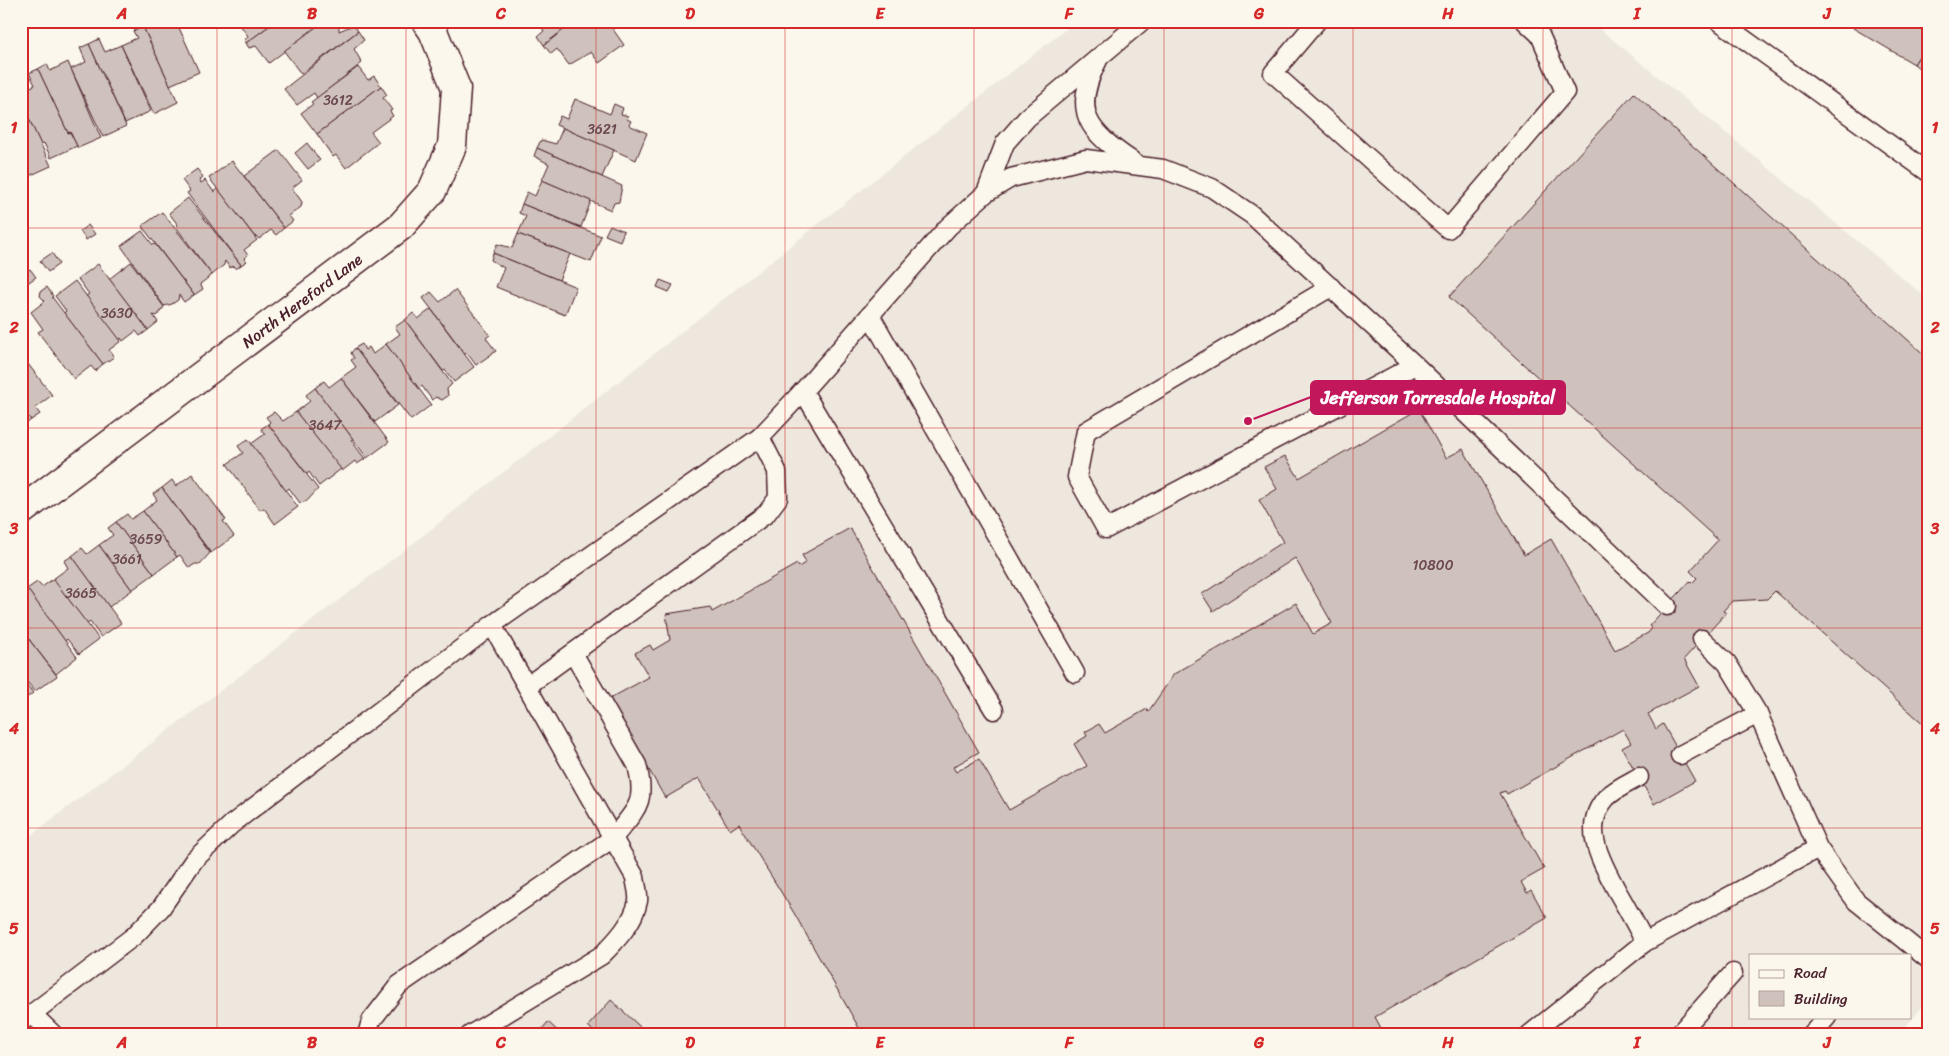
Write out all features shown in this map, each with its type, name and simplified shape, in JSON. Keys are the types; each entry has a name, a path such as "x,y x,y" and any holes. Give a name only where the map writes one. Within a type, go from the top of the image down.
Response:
{"street":[{"name":"North Hereford Lane","path":"21,511 401,226 432,190 452,146 456,88 433,30 426,21"}],"lane":[{"path":"986,193 1005,143 1027,118 1142,21"},
{"path":"1318,21 1273,74 1448,229 1566,92 1540,34 1525,21"},
{"path":"1719,21 1928,172"},
{"path":"1101,55 1085,92 1085,108 1098,136 1137,164"},
{"path":"54,1035 27,1018 134,936 161,908 194,860 232,824 492,625 760,436 803,391 948,227 986,193 1011,178 1086,159 1137,164 1163,169 1212,188 1252,215 1331,287 1668,606"},
{"path":"1331,287 1086,431 1078,477 1106,528 1415,366"},
{"path":"870,315 1075,673"},
{"path":"803,391 994,710"},
{"path":"527,686 766,514 778,498 777,471 760,436"},
{"path":"470,1035 602,955 617,940 632,918 638,901 635,877 492,625"},
{"path":"1702,639 1727,663 1758,714 1818,848 1856,901 1928,959"},
{"path":"367,1035 371,1021 399,985 613,838 637,807 642,786 637,765 573,653"},
{"path":"1680,755 1758,714"},
{"path":"1639,777 1620,787 1606,798 1597,813 1593,830 1595,848 1602,864 1645,942"},
{"path":"1530,1034 1645,942 1818,848"},
{"path":"1678,1035 1733,974"},
{"path":"1811,1035 1825,1018"}],"shaded area":[{"path":"1076,21 1590,21 1928,299 1928,1000 1899,1035 21,1035 21,843 415,542"}],"building":[{"path":"167,21 176,21 199,72 170,85 143,27 153,22 156,27"},
{"path":"237,21 276,21 246,43 244,41 248,36"},
{"path":"276,21 324,21 269,63 256,46 249,48 246,43"},
{"path":"324,21 333,21 339,27 339,31 353,25 358,31 301,74 284,51"},
{"path":"537,21 575,21 544,45 538,36 544,31"},
{"path":"575,21 607,21 624,45 599,63 591,52 569,65 557,49 551,54 544,45"},
{"path":"834,21 850,21 848,29 833,25"},
{"path":"1858,21 1928,21 1928,43 1914,64 1853,28"},
{"path":"143,27 178,102 154,114 121,45 137,38 133,31"},
{"path":"358,31 364,40 354,49 362,63 317,98 314,93 297,105 284,89"},
{"path":"99,39 105,52 121,45 151,111 125,123 89,44"},
{"path":"1928,43 1928,69 1923,65 1920,69 1914,64"},
{"path":"89,44 126,126 103,137 71,69 86,62 80,48"},
{"path":"68,62 101,138 78,148 70,132 68,133 38,69 47,64 50,71"},
{"path":"358,67 368,80 374,76 381,86 317,134 301,113 313,104 311,102"},
{"path":"38,69 68,133 70,132 77,146 51,158 44,143 41,145 21,102 21,91 35,85 29,73"},
{"path":"381,86 387,95 383,98 392,110 390,111 393,116 371,132 379,142 346,168 336,155 333,157 317,134"},
{"path":"1634,93 1928,358 1928,728 1775,591 1767,599 1732,601 1723,611 1726,613 1684,659 1699,686 1648,714 1656,729 1663,724 1695,781 1654,804 1622,748 1631,743 1623,729 1507,794 1505,791 1500,793 1544,869 1521,882 1527,893 1531,890 1547,918 1375,1017 1381,1028 1370,1035 863,1035 794,913 739,824 730,830 699,778 665,798 609,699 649,677 635,653 650,645 653,650 670,640 666,614 710,607 712,612 797,564 799,567 806,562 802,555 850,528 979,752 953,767 956,772 979,759 1009,810 1087,766 1074,744 1087,736 1085,732 1099,724 1105,733 1147,709 1148,712 1174,674 1296,603 1313,634 1332,623 1295,558 1213,611 1202,594 1283,542 1259,500 1277,489 1264,467 1285,456 1299,478 1419,409 1446,458 1463,449 1524,555 1551,539 1615,650 1648,633 1652,628 1649,626 1690,581 1692,583 1697,578 1690,571 1718,540 1449,297"},
{"path":"575,99 610,114 614,104 623,108 621,114 628,116 627,119 631,121 629,125 647,133 636,160 556,125 560,116 567,119"},
{"path":"21,102 51,166 29,176 21,159"},
{"path":"563,128 614,150 602,177 537,148 541,140 556,144"},
{"path":"307,143 320,160 308,169 295,153"},
{"path":"537,148 622,186 619,202 614,203 611,210 542,180 549,164 534,156"},
{"path":"279,150 302,180 292,188 302,202 301,207 289,216 293,221 284,228 244,176"},
{"path":"232,161 284,228 276,235 271,230 259,239 255,237 209,178"},
{"path":"197,169 203,177 199,180 201,183 205,180 214,192 218,189 257,240 244,250 248,255 244,258 247,261 241,265 187,193 190,191 182,180"},
{"path":"542,180 591,201 581,227 522,204 527,192 535,196"},
{"path":"188,198 241,265 236,269 233,266 230,268 225,261 224,265 212,275 176,227 178,225 169,213"},
{"path":"522,204 601,236 591,262 518,234 526,216 519,213"},
{"path":"162,212 212,275 200,284 203,289 194,295 142,226"},
{"path":"88,225 95,234 86,240 80,231"},
{"path":"610,225 624,231 620,241 605,235"},
{"path":"142,231 153,245 155,244 194,295 184,302 179,295 178,300 164,306 121,246"},
{"path":"518,234 570,254 559,280 493,253 497,244 512,248"},
{"path":"52,253 59,264 48,272 40,261"},
{"path":"493,253 576,287 565,315 496,287 504,268 491,260"},
{"path":"131,262 164,307 157,316 153,315 158,322 148,330 109,279"},
{"path":"98,264 148,330 140,336 136,331 123,341 121,338 119,340 86,296 89,294 78,279"},
{"path":"30,269 36,277 26,284 21,275"},
{"path":"660,280 673,285 669,292 657,287"},
{"path":"75,281 121,341 109,350 114,357 103,364 64,313 66,311 55,296"},
{"path":"47,287 52,297 103,364 95,371 91,366 74,379 38,332 43,329 31,312 45,301 40,296 41,291"},
{"path":"455,290 490,335 486,338 496,351 476,365 467,353 465,354 423,298 431,292 440,302"},
{"path":"431,309 474,367 454,382 445,370 443,371 405,320 413,313 418,319"},
{"path":"405,320 452,384 447,389 448,396 442,400 436,397 432,400 422,386 419,389 386,344 400,334 395,327"},
{"path":"362,344 365,350 369,347 373,354 386,344 431,405 411,420 355,348"},
{"path":"355,348 398,405 375,422 341,378 356,367 351,360 354,358 351,353"},
{"path":"21,355 52,395 35,408 40,414 31,420 21,407"},
{"path":"341,378 389,442 367,458 315,388 324,381 329,387"},
{"path":"315,388 353,439 351,440 365,459 357,464 355,461 342,471 296,412 310,401 306,395"},
{"path":"21,407 31,420 22,427 21,427"},
{"path":"274,412 283,421 296,412 341,469 319,486 309,472 307,474 268,424 270,422 266,417"},
{"path":"268,424 318,489 307,501 300,503 289,488 286,491 251,444 265,434 261,429"},
{"path":"248,439 298,507 275,524 264,508 260,510 227,464 243,453 238,446"},
{"path":"192,474 226,520 223,521 234,536 211,553 162,488 172,480 176,486"},
{"path":"162,488 210,553 200,564 195,564 189,568 180,555 177,557 143,511 157,500 153,494"},
{"path":"143,511 177,557 154,574 116,522 127,514 131,519"},
{"path":"116,522 154,574 132,590 99,545 113,535 108,528"},
{"path":"99,545 132,590 109,607 72,556 82,548 87,554"},
{"path":"72,556 121,623 101,637 90,622 87,624 53,579 68,568 64,561"},
{"path":"53,579 99,639 79,654 67,639 65,641 27,589 37,582 42,587"},
{"path":"25,586 77,657 56,674 21,629 21,593 23,592 21,589"},
{"path":"21,629 57,676 35,691 21,675"},
{"path":"21,676 33,693 21,702"},
{"path":"611,1000 649,1035 597,1035 588,1026"},
{"path":"548,1022 562,1035 537,1035"}],"place":[{"name":"Jefferson Torresdale Hospital","path":"1248,421"}]}
